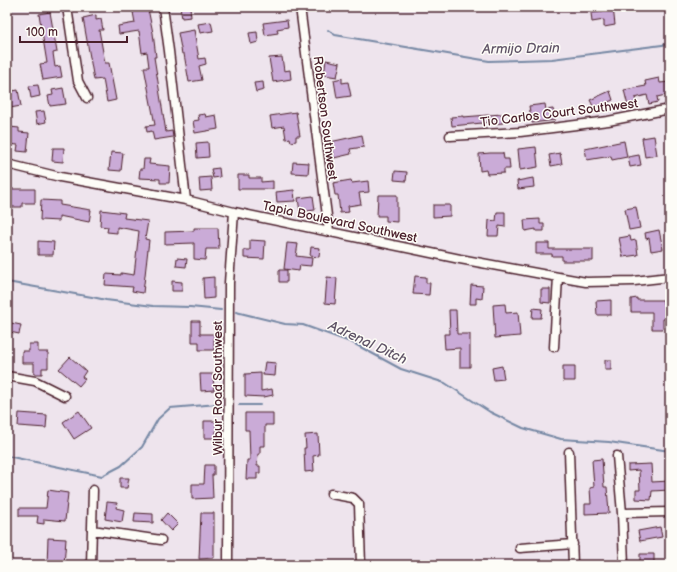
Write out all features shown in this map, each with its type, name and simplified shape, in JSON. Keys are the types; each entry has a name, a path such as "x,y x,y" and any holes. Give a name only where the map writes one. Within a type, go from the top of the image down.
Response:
{"street":[{"path":"67,7 78,81 87,98"},
{"path":"163,7 186,200"},
{"name":"Robertson Southwest","path":"300,7 329,231"},
{"name":"Tio Carlos Court Southwest","path":"450,136 520,132 608,121 670,109"},
{"name":"Tapia Boulevard Southwest","path":"7,164 60,177 186,200 234,212 460,259 586,282 634,281 670,277"},
{"name":"Wilbur Road Southwest","path":"228,565 229,283 234,212"},
{"path":"554,347 558,277"},
{"path":"7,376 35,380 65,396"},
{"path":"569,452 573,565"},
{"path":"617,456 622,513 624,565"},
{"path":"91,565 93,490"},
{"path":"331,494 353,498 359,504 361,565"},
{"path":"622,513 670,512"},
{"path":"92,530 161,540"},
{"path":"520,548 573,544"}],"building":[{"path":"180,7 190,7 191,17 182,18"},
{"path":"601,7 613,7 615,25 604,27 604,20 592,22 591,13 602,12"},
{"path":"148,9 153,33 156,57 154,57 166,132 172,131 173,137 154,140 152,131 147,132 146,126 155,125 144,67 149,67 147,52 142,53 139,31 119,34 118,26 135,23 133,12"},
{"path":"50,12 57,52 53,53 55,67 60,66 62,77 43,80 40,64 47,63 39,14"},
{"path":"96,15 96,20 101,19 103,30 99,30 105,63 109,63 116,100 107,102 103,79 94,80 83,18"},
{"path":"287,20 288,27 277,29 278,33 265,35 263,23"},
{"path":"211,22 213,31 200,33 198,24"},
{"path":"194,30 199,59 205,58 206,64 199,66 202,80 189,82 184,54 182,54 178,33"},
{"path":"257,32 258,42 251,44 249,33"},
{"path":"282,57 284,71 290,70 291,79 273,82 269,58"},
{"path":"326,60 340,63 337,77 324,75"},
{"path":"7,75 10,75 13,91 18,90 21,106 10,108 7,98"},
{"path":"342,78 342,83 348,82 351,96 337,98 334,80"},
{"path":"659,78 660,83 670,82 670,94 657,97 658,102 649,104 647,95 635,98 637,104 628,106 624,90 646,86 645,81"},
{"path":"263,82 264,90 256,92 254,83"},
{"path":"38,85 40,96 31,98 29,86"},
{"path":"63,88 66,104 50,106 48,96 53,95 52,90"},
{"path":"610,91 613,100 594,108 590,100"},
{"path":"545,104 546,110 553,109 555,120 532,123 529,106"},
{"path":"44,111 46,122 37,124 35,112"},
{"path":"296,112 300,136 296,136 296,141 291,142 290,138 286,139 284,126 272,128 270,116"},
{"path":"205,114 206,117 216,115 218,129 195,133 193,121 199,120 198,115"},
{"path":"502,114 503,123 492,124 492,122 452,126 451,117"},
{"path":"10,127 19,128 19,132 29,133 27,152 17,151 18,145 8,144"},
{"path":"362,135 364,147 350,149 351,154 334,158 330,142"},
{"path":"654,136 657,155 645,157 642,138"},
{"path":"624,141 627,157 612,160 611,156 587,160 585,149"},
{"path":"208,142 209,157 197,158 196,143"},
{"path":"536,147 538,167 520,170 518,149"},
{"path":"53,148 64,148 63,162 52,161"},
{"path":"111,152 123,153 121,171 109,170"},
{"path":"503,153 504,159 509,159 510,169 504,169 504,173 487,174 486,170 480,171 479,154"},
{"path":"560,153 562,164 551,166 549,155"},
{"path":"639,155 641,165 630,167 628,157"},
{"path":"144,159 150,159 149,164 170,166 169,183 160,183 160,179 139,178 140,169 143,169"},
{"path":"293,162 309,163 308,174 292,173"},
{"path":"219,168 220,177 213,178 211,169"},
{"path":"395,171 407,172 406,181 394,180"},
{"path":"238,175 249,175 249,178 261,178 261,182 273,181 273,189 238,189"},
{"path":"211,177 212,190 200,191 199,178"},
{"path":"533,178 534,187 518,189 517,181"},
{"path":"351,180 352,183 368,181 369,192 359,193 361,204 348,206 349,212 340,213 338,195 335,195 333,183"},
{"path":"10,189 35,189 35,203 22,203 22,207 10,207"},
{"path":"294,190 295,201 277,202 276,192"},
{"path":"378,195 397,195 397,222 386,221 386,216 377,216"},
{"path":"313,196 315,210 300,212 298,198"},
{"path":"41,200 60,201 60,205 91,210 89,222 59,216 59,221 40,220"},
{"path":"433,205 450,205 450,216 433,217"},
{"path":"636,207 640,228 629,230 625,209"},
{"path":"101,210 125,213 124,218 148,221 145,239 149,240 143,293 132,291 133,287 105,285 106,274 121,275 121,273 134,275 139,231 117,227 117,233 107,232 108,227 100,226"},
{"path":"497,212 505,212 505,227 499,226 498,236 488,236 489,220 496,221"},
{"path":"540,219 540,224 544,224 544,231 536,231 536,229 525,231 524,220"},
{"path":"194,228 218,228 219,249 206,249 205,260 194,259 194,243 165,244 165,232 194,231"},
{"path":"659,230 663,249 651,251 649,238 646,239 645,233"},
{"path":"630,236 631,241 636,240 638,255 623,257 619,238"},
{"path":"250,240 265,241 264,259 244,258 244,250 250,250"},
{"path":"38,241 54,242 53,255 38,255"},
{"path":"287,243 298,244 296,256 312,258 311,266 300,265 299,271 284,269"},
{"path":"536,243 549,243 549,249 593,249 593,261 562,261 562,256 552,256 552,254 536,254"},
{"path":"311,247 320,248 319,257 310,256"},
{"path":"177,258 187,259 186,267 176,266"},
{"path":"279,270 287,270 287,282 279,282"},
{"path":"415,276 426,277 426,283 430,283 429,295 413,294"},
{"path":"214,277 214,298 204,299 203,278"},
{"path":"327,277 337,278 335,304 325,303"},
{"path":"172,281 182,282 182,291 172,291"},
{"path":"471,285 483,286 482,299 476,298 476,304 470,304"},
{"path":"541,289 550,289 550,303 541,302"},
{"path":"637,298 637,300 663,300 663,304 670,304 670,319 663,319 663,329 652,329 652,312 631,312 631,299"},
{"path":"611,300 611,315 597,315 596,301"},
{"path":"505,304 506,313 518,312 520,336 495,338 493,305"},
{"path":"533,308 542,309 541,318 532,318"},
{"path":"449,310 456,310 457,334 470,334 470,367 460,367 460,348 445,349 444,334 450,334"},
{"path":"192,321 200,321 200,334 214,334 214,350 199,350 199,342 192,342"},
{"path":"11,323 21,325 19,334 10,332"},
{"path":"29,344 38,344 38,352 48,352 48,368 42,368 42,374 34,374 34,363 22,363 22,351 29,351"},
{"path":"70,357 86,371 82,377 85,379 79,386 59,369"},
{"path":"605,360 611,360 611,370 605,370"},
{"path":"265,362 276,363 275,376 263,375"},
{"path":"502,366 504,379 494,380 492,368"},
{"path":"563,366 575,366 575,381 563,381"},
{"path":"261,373 261,391 272,389 273,395 264,397 245,396 245,374"},
{"path":"200,374 213,374 214,390 201,391"},
{"path":"79,411 91,428 74,439 63,422"},
{"path":"19,413 47,415 46,428 18,426"},
{"path":"245,413 273,413 273,425 265,425 265,446 260,446 260,454 258,454 257,466 260,466 260,473 257,473 257,479 246,479 247,460 250,460 249,430 245,430"},
{"path":"204,421 216,421 216,438 204,438"},
{"path":"318,434 319,455 313,456 314,471 305,472 305,435"},
{"path":"602,459 604,487 607,487 609,513 585,514 585,504 591,504 590,488 594,487 592,460"},
{"path":"651,464 652,482 670,481 670,490 652,491 651,500 636,499 636,490 640,490 639,470 628,471 628,465"},
{"path":"205,465 214,465 214,475 212,475 213,498 192,499 192,484 204,484"},
{"path":"120,478 129,478 127,488 120,488"},
{"path":"48,490 68,493 65,521 44,519 44,524 37,523 38,516 19,516 19,508 46,508"},
{"path":"107,502 117,503 116,508 124,510 122,522 105,519"},
{"path":"135,513 153,514 153,523 134,522"},
{"path":"167,513 178,524 171,531 161,520"},
{"path":"201,513 214,513 214,558 199,559"},
{"path":"660,527 662,537 640,541 638,531"},
{"path":"48,538 66,539 64,565 47,565"},
{"path":"640,554 654,554 654,563 640,563"}],"waterway":[{"name":"Armijo Drain","path":"328,30 335,35 489,61 552,59 670,44"},
{"name":"Adrenal Ditch","path":"7,282 106,300 153,306 221,310"},
{"path":"236,312 285,324 303,325 353,343 401,369 445,383 490,412 523,428 561,439 609,442 670,451"},
{"path":"7,456 102,476 121,466 142,447 158,419 170,408 218,404"},
{"path":"239,405 260,405"}]}
